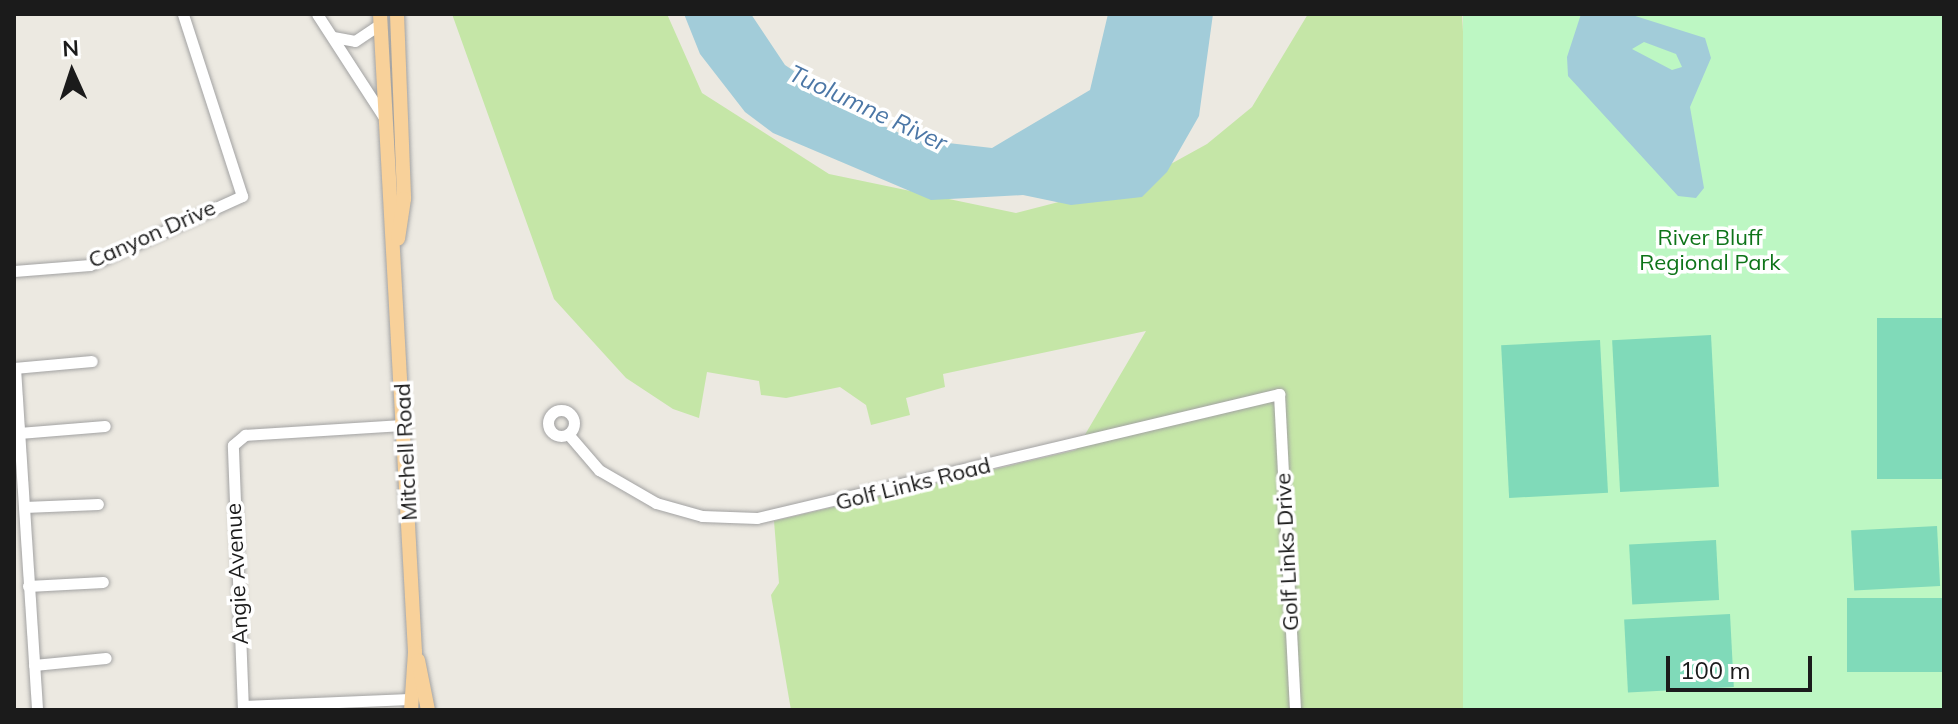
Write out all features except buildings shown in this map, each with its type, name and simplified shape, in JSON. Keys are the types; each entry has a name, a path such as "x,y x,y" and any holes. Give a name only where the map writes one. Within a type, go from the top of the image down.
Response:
{"main road":[{"name":"Mitchell Road","path":"396,252 404,199 397,14"},
{"name":"Mitchell Road","path":"380,19 383,116 396,252 405,425 415,652 411,704"},
{"name":"Mitchell Road","path":"415,652 428,710"}],"street":[{"name":"Canyon Drive","path":"14,271 90,265 242,196 183,14"},
{"path":"317,14 383,116"},
{"path":"332,37 355,41 380,19"},
{"path":"37,710 14,368 92,361"},
{"name":"Golf Links Road","path":"568,434 599,470 648,500 694,515 757,518 1279,394"},
{"name":"Golf Links Drive","path":"1279,394 1295,710"},
{"name":"Angie Avenue","path":"243,708 236,440 405,425"},
{"path":"19,433 105,426"},
{"path":"24,507 98,504"},
{"path":"28,586 103,582"},
{"path":"34,665 106,658"},
{"path":"243,708 411,704"}],"green space":[{"path":"452,14 667,14 702,93 829,174 1016,213 1140,181 1207,144 1252,107 1308,14 1462,14 1501,710 791,710 771,595 779,583 774,521 1076,450 1146,331 943,374 945,387 906,398 910,415 871,425 866,405 840,387 786,398 761,395 759,381 707,372 699,418 673,409 626,378 554,299"},
{"name":"River Bluff Regional Park","path":"1463,14 1944,14 1944,710 1463,710"},
{"path":"1877,318 1944,318 1944,479 1877,479"},
{"path":"1711,335 1719,487 1620,492 1612,340"},
{"path":"1600,340 1608,493 1509,498 1501,345"},
{"path":"1937,526 1940,586 1854,590 1851,531"},
{"path":"1716,540 1719,600 1632,604 1629,545"},
{"path":"1847,598 1944,598 1944,672 1847,672"},
{"path":"1730,614 1734,687 1628,692 1624,620"}],"water":[{"path":"684,14 751,14 785,65 859,115 913,139 992,148 1090,90 1108,14 1213,14 1199,116 1167,172 1142,197 1071,205 1023,195 931,200 773,133 745,112 700,54"},
{"path":"1581,14 1629,14 1705,38 1711,58 1690,107 1704,188 1696,198 1678,196 1568,76 1567,57","holes":["1644,42 1676,54 1682,67 1672,70 1632,49"]}],"water label":[{"name":"Tuolumne River","path":"868,108"}]}
